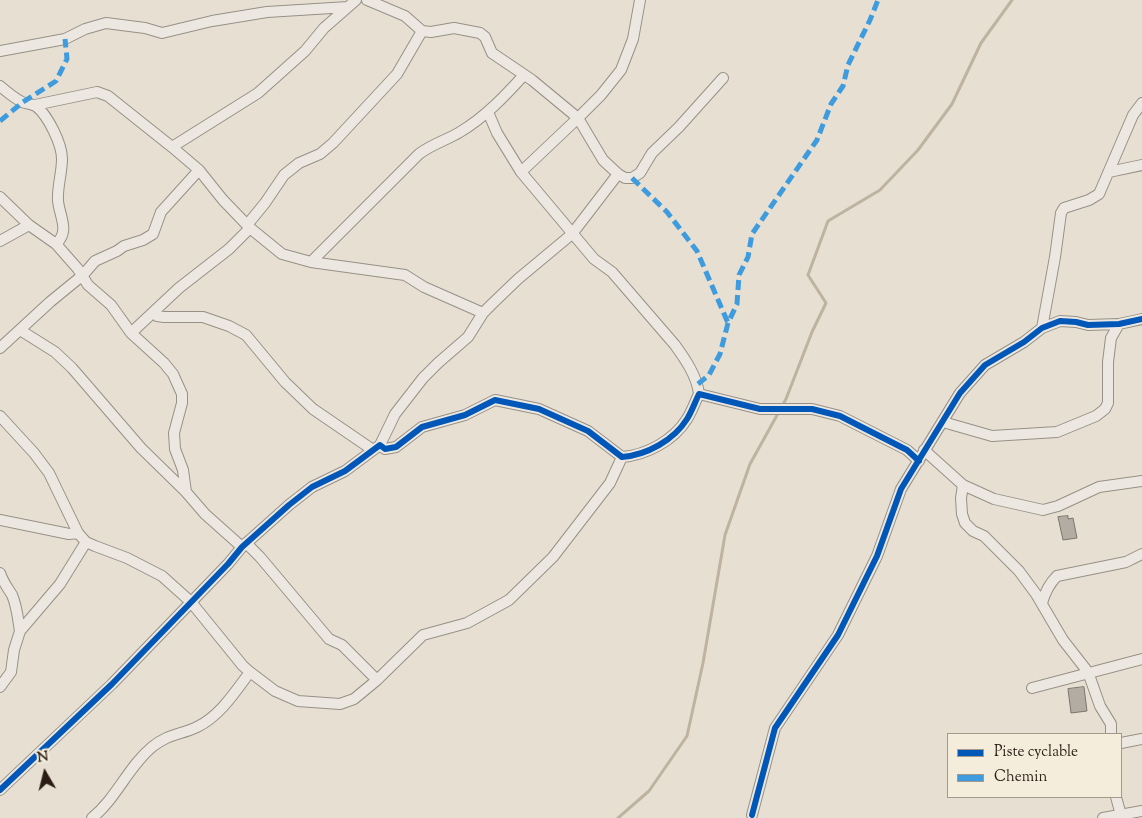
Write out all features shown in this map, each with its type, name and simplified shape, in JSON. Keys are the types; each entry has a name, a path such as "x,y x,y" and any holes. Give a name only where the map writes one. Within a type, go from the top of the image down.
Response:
{"street":[{"path":"366,0 405,16 422,31 431,32 454,28 480,33 485,37 492,53 524,75 578,118 603,160 625,178 632,178 640,173 652,153 679,127 723,78"},
{"path":"521,172 578,118 621,70 633,39 640,0"},
{"path":"0,51 65,39 85,29 106,23 145,28 162,33 212,21 267,12 352,3"},
{"path":"172,147 258,93 305,51 324,28 352,3"},
{"path":"131,333 179,288 229,249 248,226 284,175 299,163 320,154 333,143 397,74 422,31"},
{"path":"312,262 419,154 426,148 460,132 488,112 524,75"},
{"path":"0,86 23,102 35,105 97,92 108,96 199,170 223,200 248,226 282,254 312,262 405,275 424,287 483,313"},
{"path":"1042,328 1061,213 1064,208 1089,200 1099,194 1134,115 1142,103"},
{"path":"35,105 45,116 61,151 62,160 58,200 64,232 63,238 56,244"},
{"path":"154,313 164,317 203,317 229,326 246,335 285,382 313,409 376,448 396,447 422,427 466,415 488,402 500,400 539,408 588,431 622,457 634,456 651,450 675,434 687,419 699,394 698,384 675,344 612,272 594,258 572,234 521,172 497,132 488,112"},
{"path":"1109,172 1142,165"},
{"path":"0,348 50,302 83,275 95,261 153,234 161,212 199,170"},
{"path":"0,790 91,704 192,602 244,545 289,504 312,488 345,471 376,448 395,414 423,378 468,337 483,313 572,234 618,174"},
{"path":"0,197 29,225 56,244 83,275 88,285 117,312 131,333 164,363 179,384 182,403 174,433 175,449 183,470 186,492"},
{"path":"0,241 29,225"},
{"path":"752,815 775,728 838,635 877,556 901,489 960,393 985,365 1024,342 1042,328 1060,321 1088,325 1119,324 1142,319"},
{"path":"943,422 992,436 1001,436 1057,432 1096,416 1105,409 1108,403 1108,362 1111,338 1119,324"},
{"path":"20,330 55,352 141,448 186,492 205,514 260,557 329,639 342,645 377,680"},
{"path":"699,394 760,409 812,408 840,416 907,450 919,461"},
{"path":"0,416 34,453 48,473 78,533 86,542 128,558 162,576 192,602 243,666 275,691 298,701 340,704 354,699 377,680 423,635 466,623 509,600 553,557 610,483 622,457"},
{"path":"924,450 963,484 994,499 1043,510 1058,506 1099,487 1142,480"},
{"path":"963,484 961,498 962,514 965,523 973,531 984,536 1019,572 1042,603 1063,640 1088,672 1100,706 1111,724 1111,733"},
{"path":"0,520 70,534 78,533"},
{"path":"0,687 10,672 20,631 60,584 86,542"},
{"path":"1042,603 1048,586 1057,576 1126,562 1142,554"},
{"path":"0,573 17,610 20,631"},
{"path":"1032,688 1142,659"},
{"path":"92,818 99,812 150,748 166,737 196,728 214,718 250,672"},
{"path":"1122,743 1142,739"},
{"path":"1116,798 1121,815"},
{"path":"1103,818 1142,811"}],"building":[{"path":"1068,516 1068,519 1073,518 1077,538 1063,540 1058,517"},
{"path":"1084,687 1087,711 1071,713 1068,689"}],"waterway":[{"path":"618,818 649,791 687,736 703,663 725,535 750,464 786,399 812,332 826,303 808,275 828,221 880,190 918,150 952,104 981,43 1012,0"}],"marked path":[{"path":"698,384 709,375 720,354 728,323 737,304 739,275 748,257 752,234 817,140 831,104 843,86 848,65 878,0"},
{"path":"0,121 23,102 56,81 67,59 65,39"},
{"path":"632,178 667,212 697,251 728,323"}],"cycle path":[{"path":"752,815 775,728 838,635 877,556 901,489 960,393 985,365 1024,342 1042,328 1060,321 1088,325 1119,324 1142,319"},
{"path":"0,790 112,684 228,564 242,547 289,505 312,487 345,471 380,445 385,449 396,447 422,427 465,415 495,400 539,409 588,431 622,457 650,450 675,434 687,419 699,394 760,409 812,409 840,416 907,450 919,461"}]}
